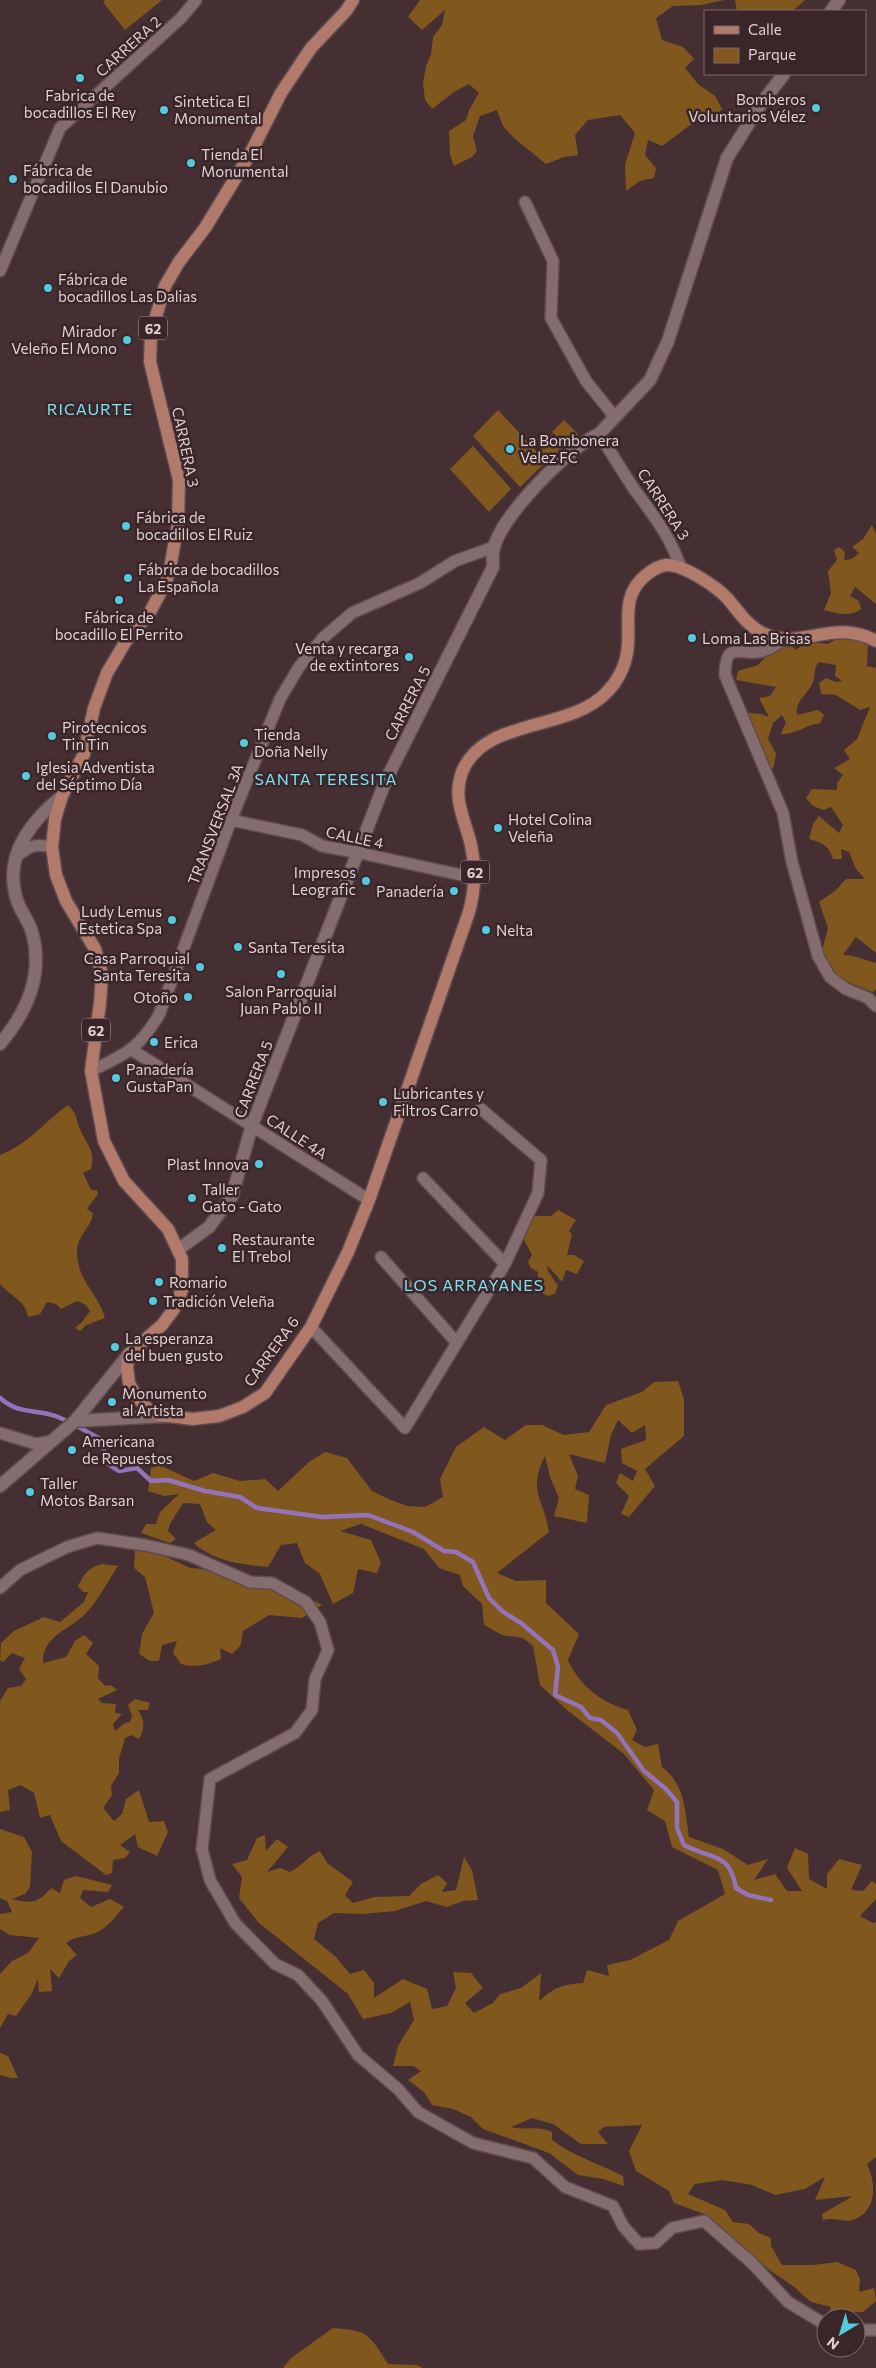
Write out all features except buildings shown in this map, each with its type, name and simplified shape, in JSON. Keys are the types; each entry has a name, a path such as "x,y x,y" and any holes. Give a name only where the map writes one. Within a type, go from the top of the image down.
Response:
{"main road":[{"name":"CARRERA 3","path":"62,796 84,754 94,708 107,673 126,641 150,612 166,582 176,542 180,510 179,480 150,362 151,333 165,286 179,262 205,228 249,156 286,85 311,48 346,11 353,0"},
{"name":"62","path":"369,1200 469,912 475,878 471,844 458,799 460,779 468,761 490,741 590,706 599,700 614,684 624,665 629,643 627,613 634,589 644,577 658,568 666,565 681,568"},
{"path":"681,568 718,590 740,616 765,634 785,639 845,632 865,636 876,641"},
{"name":"62","path":"62,796 55,819 52,847 60,888 95,949 102,974 91,1071 97,1096 100,1126 116,1168 133,1193 164,1224 179,1249 183,1280 176,1304 162,1325 129,1354 127,1375 136,1396 153,1412 168,1416"},
{"name":"CARRERA 6","path":"168,1416 194,1419 219,1416 255,1401 265,1393 311,1327 348,1252 369,1200"}],"street":[{"name":"CARRERA 2","path":"0,271 60,128 181,18 196,0"},
{"name":"CARRERA 5","path":"179,1249 209,1227 232,1196 252,1124 360,853 386,780 493,567 494,547 509,518 556,465 589,438 599,434 650,380 668,341 727,158 761,104 783,75"},
{"path":"526,202 553,261 550,318 586,381 614,416"},
{"name":"CARRERA 3","path":"599,434 634,489 662,526 674,547 681,568"},
{"name":"TRANSVERSAL 3A","path":"91,1071 132,1050 151,1028 165,1002 231,820 280,699 300,667 324,638 352,613 420,583 455,561 494,547"},
{"path":"785,639 763,652 737,650 730,653 725,662 724,675 783,813 792,862 818,956 830,977 846,990 868,998 876,1006"},
{"name":"CARRERA 3","path":"14,858 31,827 46,809 62,796"},
{"name":"CALLE 4","path":"231,820 302,835 322,846 475,878"},
{"path":"0,1044 12,1029 28,1001 33,988 36,967 32,933 15,896 14,858 27,848 39,844 52,847"},
{"name":"CALLE 4A","path":"132,1050 252,1124 369,1200"},
{"path":"311,1327 405,1428 505,1264 538,1193 541,1160 481,1109"},
{"path":"423,1178 505,1264"},
{"path":"381,1257 457,1343"},
{"path":"0,1486 74,1421 129,1354"},
{"name":"CARRERA 6","path":"74,1421 168,1416"},
{"path":"0,1433 36,1444 52,1441"},
{"path":"0,1588 20,1570 67,1547 97,1538 146,1545 188,1556 250,1582 272,1583 306,1602 320,1622 328,1650 315,1679 312,1710 294,1733 210,1779 202,1849 210,1880 235,1923 275,1964 298,1975 322,2001 358,2055 398,2088 418,2112 473,2143 532,2158 566,2187 613,2206 624,2226 638,2244 656,2243 672,2228 704,2221 752,2263 788,2302 816,2319"}],"green space":[{"path":"105,0 162,0 125,30 103,2"},
{"path":"420,0 724,0 701,5 673,6 656,18 662,40 683,47 694,59 685,68 698,84 715,96 722,109 712,123 693,123 662,146 648,140 645,155 656,168 654,178 640,181 626,191 625,165 635,133 620,115 588,120 575,135 578,155 564,157 546,164 515,139 503,126 497,110 480,116 473,136 477,151 472,157 454,166 450,155 449,131 466,120 469,110 479,93 469,84 454,92 432,109 425,100 423,83 426,66 431,54 433,37 442,25 445,10 422,30 408,17"},
{"path":"735,0 805,0 793,10 737,10"},
{"name":"La Bombonera Velez FC","path":"498,410 538,453 542,450 539,447 551,435 563,448 547,462 540,454 546,462 520,487 473,436"},
{"path":"564,420 578,434 566,445 552,432"},
{"path":"473,446 511,489 489,512 450,469"},
{"path":"872,525 876,534 876,604 855,587 850,596 859,601 861,609 847,614 824,610 831,593 828,571 837,560 834,550 839,547 845,552 844,560 852,559 859,553 852,547 863,539"},
{"path":"839,638 862,638 868,644 867,666 876,668 876,953 856,937 843,955 876,963 876,989 873,992 848,982 837,974 822,951 828,928 819,902 835,891 846,879 865,879 856,869 849,852 841,849 842,859 833,859 824,845 809,839 813,824 819,816 839,833 843,825 831,807 823,810 813,806 806,798 812,789 837,790 837,783 843,775 834,768 850,759 844,750 857,739 870,707 860,710 836,695 821,694 819,683 826,678 836,682 842,681 835,676 836,665 819,662 811,687 798,705 797,715 818,710 824,715 820,723 786,734 781,734 786,722 782,715 773,723 768,739 776,754 773,769 769,768 747,719 749,713 769,717 759,698 770,696 776,687 736,680 738,671 758,665 774,648 789,642 795,650 808,642 828,644"},
{"path":"68,1105 75,1114 82,1135 90,1147 92,1156 91,1169 83,1173 91,1190 97,1190 98,1194 87,1209 93,1213 78,1245 78,1262 84,1279 105,1318 86,1325 80,1331 75,1328 90,1311 86,1305 77,1301 61,1309 56,1304 47,1302 40,1314 28,1317 21,1303 0,1284 0,1155 28,1139"},
{"path":"558,1210 576,1220 569,1231 572,1234 567,1255 574,1255 584,1261 577,1274 566,1270 562,1282 547,1265 548,1271 558,1286 555,1294 548,1296 538,1291 538,1272 531,1268 528,1262 532,1255 521,1234 534,1216 551,1216"},
{"path":"678,1381 684,1399 684,1436 645,1469 655,1486 629,1517 621,1514 629,1496 616,1483 620,1473 633,1481 637,1471 622,1463 621,1449 646,1440 645,1425 632,1433 618,1420 611,1435 605,1463 569,1454 578,1476 575,1489 589,1495 587,1523 554,1516 559,1498 550,1477 545,1456 537,1478 537,1487 549,1532 497,1573 516,1581 546,1580 546,1603 579,1634 568,1660 578,1678 600,1698 628,1710 637,1730 632,1740 645,1747 658,1744 662,1767 675,1781 683,1799 689,1837 723,1849 748,1865 768,1859 754,1880 775,1874 787,1891 802,1891 787,1868 795,1848 808,1854 809,1879 827,1889 827,1874 839,1859 862,1865 851,1890 863,1891 872,1881 876,1884 876,1899 860,1916 873,1923 876,1922 876,2157 867,2164 873,2186 870,2206 861,2216 850,2221 823,2220 822,2214 853,2196 815,2200 825,2177 805,2189 775,2195 752,2185 722,2180 695,2184 688,2194 725,2210 733,2222 749,2224 759,2233 771,2238 771,2246 782,2265 813,2265 837,2262 856,2270 860,2280 859,2292 874,2288 876,2301 866,2309 831,2308 811,2302 793,2286 768,2269 707,2215 674,2203 669,2191 636,2171 629,2151 642,2125 604,2127 598,2132 608,2144 581,2144 553,2124 532,2118 511,2127 541,2129 552,2132 552,2140 561,2146 623,2176 624,2186 603,2179 578,2175 549,2153 483,2129 471,2117 453,2109 432,2105 424,2092 408,2080 421,2071 413,2066 393,2066 398,2046 414,2020 410,2002 391,2013 363,2019 348,1994 259,1923 239,1898 242,1877 232,1864 247,1860 257,1838 265,1835 266,1851 277,1839 288,1847 267,1872 280,1868 290,1872 320,1851 327,1863 353,1882 345,1895 353,1903 375,1897 409,1896 421,1884 438,1875 447,1883 442,1892 456,1890 464,1857 472,1870 478,1900 463,1901 447,1907 426,1901 395,1911 363,1914 334,1913 318,1923 314,1939 336,1957 350,1974 364,1970 374,1983 374,1998 403,1979 427,1989 432,2009 447,2006 456,1988 453,1972 471,1973 483,1988 465,2003 474,2013 493,2003 500,1994 521,1988 541,1973 539,2001 559,1988 569,1984 583,1983 587,1970 609,1976 607,1965 630,1960 669,1940 678,1921 725,1894 718,1870 672,1847 665,1821 647,1810 654,1790 624,1754 567,1710 540,1685 533,1646 523,1638 502,1635 484,1625 482,1604 463,1586 460,1575 439,1568 424,1549 361,1524 340,1531 371,1540 381,1563 377,1573 358,1569 353,1593 333,1604 320,1574 305,1563 297,1543 281,1545 268,1567 229,1561 201,1549 194,1543 216,1530 207,1522 200,1504 183,1503 170,1524 168,1531 176,1539 170,1543 141,1533 146,1524 156,1524 160,1512 179,1494 164,1496 148,1491 151,1468 159,1465 194,1481 213,1473 240,1481 265,1479 278,1491 309,1462 325,1452 347,1458 372,1491 407,1506 425,1507 443,1497 440,1479 456,1447 484,1427 505,1440 526,1425 542,1425 564,1435 589,1432 606,1405 642,1392 654,1382"},
{"path":"145,1547 190,1568 202,1569 305,1596 322,1605 302,1618 269,1615 243,1631 241,1645 232,1654 220,1648 221,1659 211,1663 197,1666 181,1664 173,1653 177,1641 162,1645 159,1661 150,1661 139,1654 142,1634 154,1613 145,1577 134,1568 135,1551"},
{"path":"102,1564 118,1566 87,1612 52,1639 44,1654 43,1663 66,1657 75,1641 84,1635 93,1643 86,1654 99,1666 98,1678 105,1686 111,1685 117,1690 98,1699 102,1703 116,1704 115,1713 122,1714 113,1724 115,1731 125,1723 130,1722 132,1716 128,1705 135,1699 150,1703 148,1710 138,1710 142,1717 143,1725 139,1739 131,1735 125,1738 119,1759 119,1773 111,1786 112,1795 103,1808 114,1821 122,1814 126,1799 139,1790 149,1822 164,1821 168,1832 157,1856 138,1847 135,1834 120,1845 130,1852 125,1858 113,1860 112,1873 106,1875 61,1841 50,1815 40,1818 34,1793 21,1785 8,1790 10,1810 0,1812 0,1701 8,1688 21,1686 26,1679 19,1669 25,1658 12,1653 3,1662 0,1660 1,1643 14,1631 44,1617 60,1622 84,1602 88,1592 83,1592 78,1586 90,1569"},
{"path":"0,1829 24,1837 32,1852 30,1887 25,1894 12,1899 25,1902 34,1901 42,1897 51,1888 60,1893 64,1880 76,1876 112,1885 108,1892 83,1890 80,1898 91,1907 110,1899 124,1907 102,1930 66,1943 77,1955 69,1961 59,1978 50,1969 52,1991 39,1992 38,1979 31,1995 16,2016 8,2014 0,2028 0,1974 12,1961 28,1953 39,1938 10,1935 0,1929 0,1914 12,1912 7,1901 0,1898"},
{"path":"0,2053 8,2056 18,2078 0,2075"},
{"path":"333,2328 354,2330 367,2336 377,2346 388,2364 416,2365 423,2368 283,2368 291,2358"}],"waterway":[{"path":"0,1398 22,1410 58,1417 103,1440 105,1462 119,1471 137,1468 151,1481 168,1480 205,1491 240,1497 257,1508 322,1517 368,1515 413,1532 444,1551 456,1552 473,1562 489,1598 502,1611 521,1623 553,1650 558,1667 555,1695 581,1707 590,1718 601,1720 617,1733 644,1771 666,1789 677,1802 677,1828 684,1845 724,1862 733,1876 736,1888 748,1895 771,1900"}],"place":[{"name":"Fabrica de bocadillos El Rey","path":"80,78"},
{"name":"Bomberos Voluntarios Vélez","path":"816,108"},
{"name":"Sintetica El Monumental","path":"164,110"},
{"name":"Tienda El Monumental","path":"191,163"},
{"name":"Fábrica de bocadillos El Danubio","path":"13,179"},
{"name":"Fábrica de bocadillos Las Dalias","path":"48,288"},
{"name":"Mirador Veleño El Mono","path":"127,340"},
{"name":"La Bombonera Velez FC","path":"510,449"},
{"name":"Fábrica de bocadillos El Ruiz","path":"126,526"},
{"name":"Fábrica de bocadillos La Española","path":"128,578"},
{"name":"Fábrica de bocadillo El Perrito","path":"119,600"},
{"name":"Loma Las Brisas","path":"692,638"},
{"name":"Venta y recarga de extintores","path":"409,657"},
{"name":"Pirotecnicos Tin Tin","path":"52,736"},
{"name":"Tienda Doña Nelly","path":"244,743"},
{"name":"Iglesia Adventista del Séptimo Día","path":"26,776"},
{"name":"Hotel Colina Veleña","path":"498,828"},
{"name":"Impresos Leografic","path":"366,881"},
{"name":"Panadería","path":"454,891"},
{"name":"Ludy Lemus Estetica Spa","path":"172,920"},
{"name":"Nelta","path":"486,930"},
{"name":"Santa Teresita","path":"238,947"},
{"name":"Casa Parroquial Santa Teresita","path":"200,967"},
{"name":"Salon Parroquial Juan Pablo II","path":"281,974"},
{"name":"Otoño","path":"188,997"},
{"name":"Erica","path":"154,1042"},
{"name":"Panadería GustaPan","path":"116,1078"},
{"name":"Lubricantes y Filtros Carro","path":"383,1102"},
{"name":"Plast Innova","path":"259,1164"},
{"name":"Taller Gato - Gato","path":"192,1198"},
{"name":"Restaurante El Trebol","path":"222,1248"},
{"name":"Romario","path":"159,1282"},
{"name":"Tradición Veleña","path":"153,1301"},
{"name":"La esperanza del buen gusto","path":"115,1347"},
{"name":"Monumento al Artista","path":"112,1402"},
{"name":"Americana de Repuestos","path":"72,1450"},
{"name":"Taller Motos Barsan","path":"30,1492"}],"district":[{"name":"RICAURTE","path":"90,408"},
{"name":"SANTA TERESITA","path":"326,778"},
{"name":"LOS ARRAYANES","path":"474,1284"}]}
